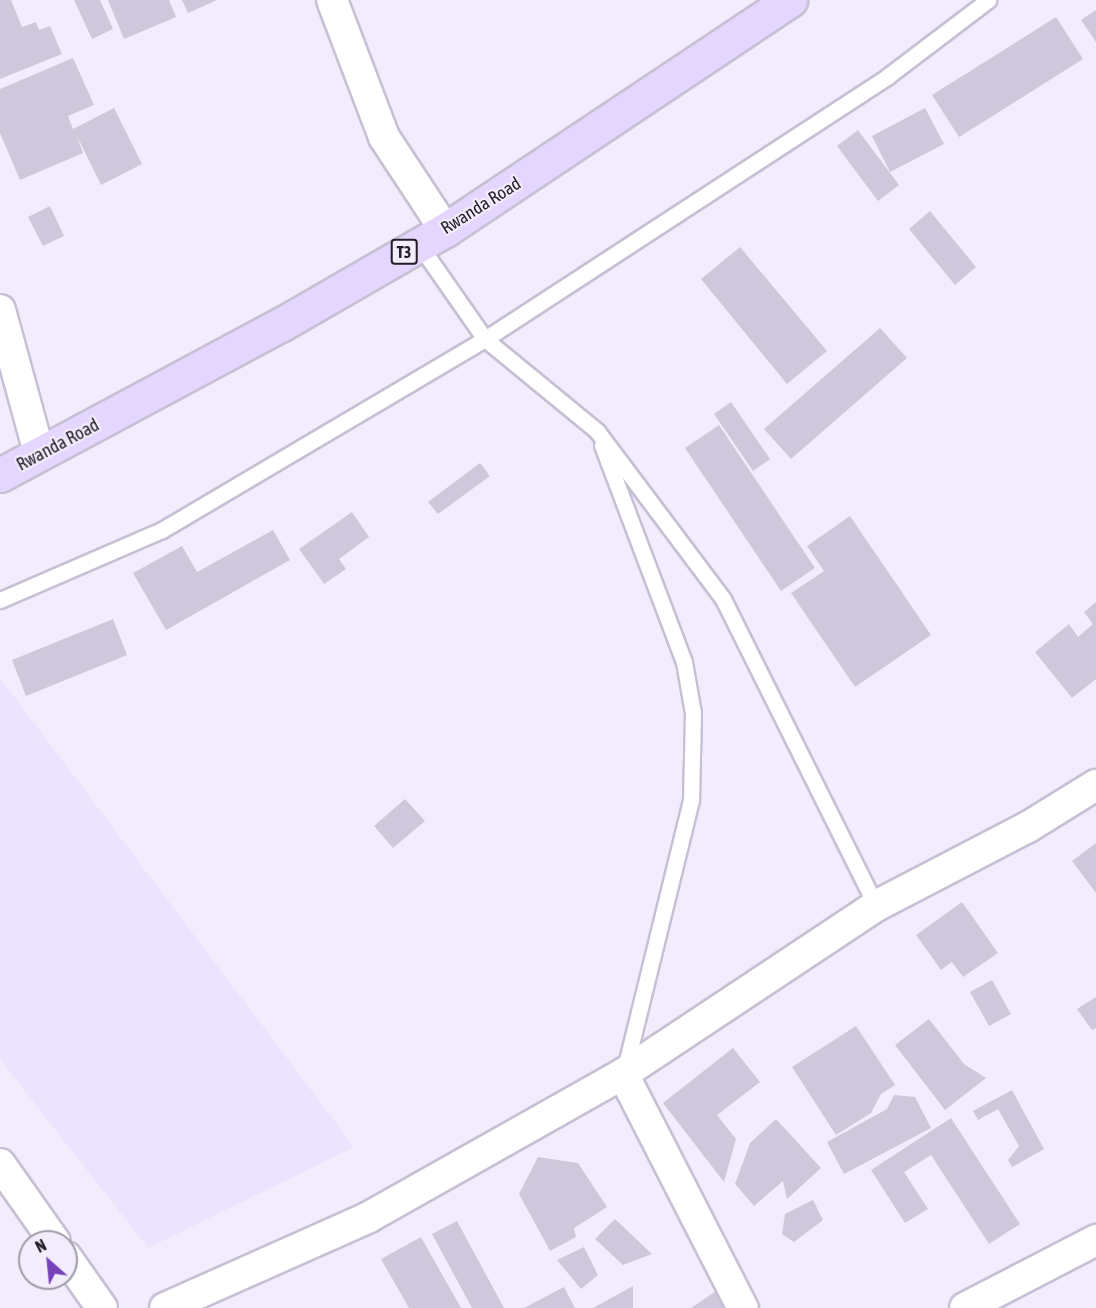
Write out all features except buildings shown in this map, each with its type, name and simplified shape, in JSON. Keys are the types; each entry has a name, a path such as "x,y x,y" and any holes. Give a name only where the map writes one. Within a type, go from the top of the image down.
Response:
{"highway":[{"name":"Rwanda Road","path":"0,475 40,456 282,324 432,236 760,10 790,0"}],"street":[{"path":"332,0 384,136 432,236"},
{"path":"0,310 40,456"},
{"path":"165,1308 369,1217 623,1074 876,906 1028,827 1096,785"},
{"path":"623,1074 744,1308"},
{"path":"0,1164 47,1230"},
{"path":"965,1308 1096,1240"},
{"path":"78,1274 102,1308"}],"lane":[{"path":"0,600 162,530 485,339 888,76 988,0"},
{"path":"432,236 485,339 597,431 723,599 876,906"},
{"path":"597,431 684,663 693,713 691,800 623,1074"}],"shaded area":[{"path":"0,678 354,1147 148,1248 0,1059"}]}
